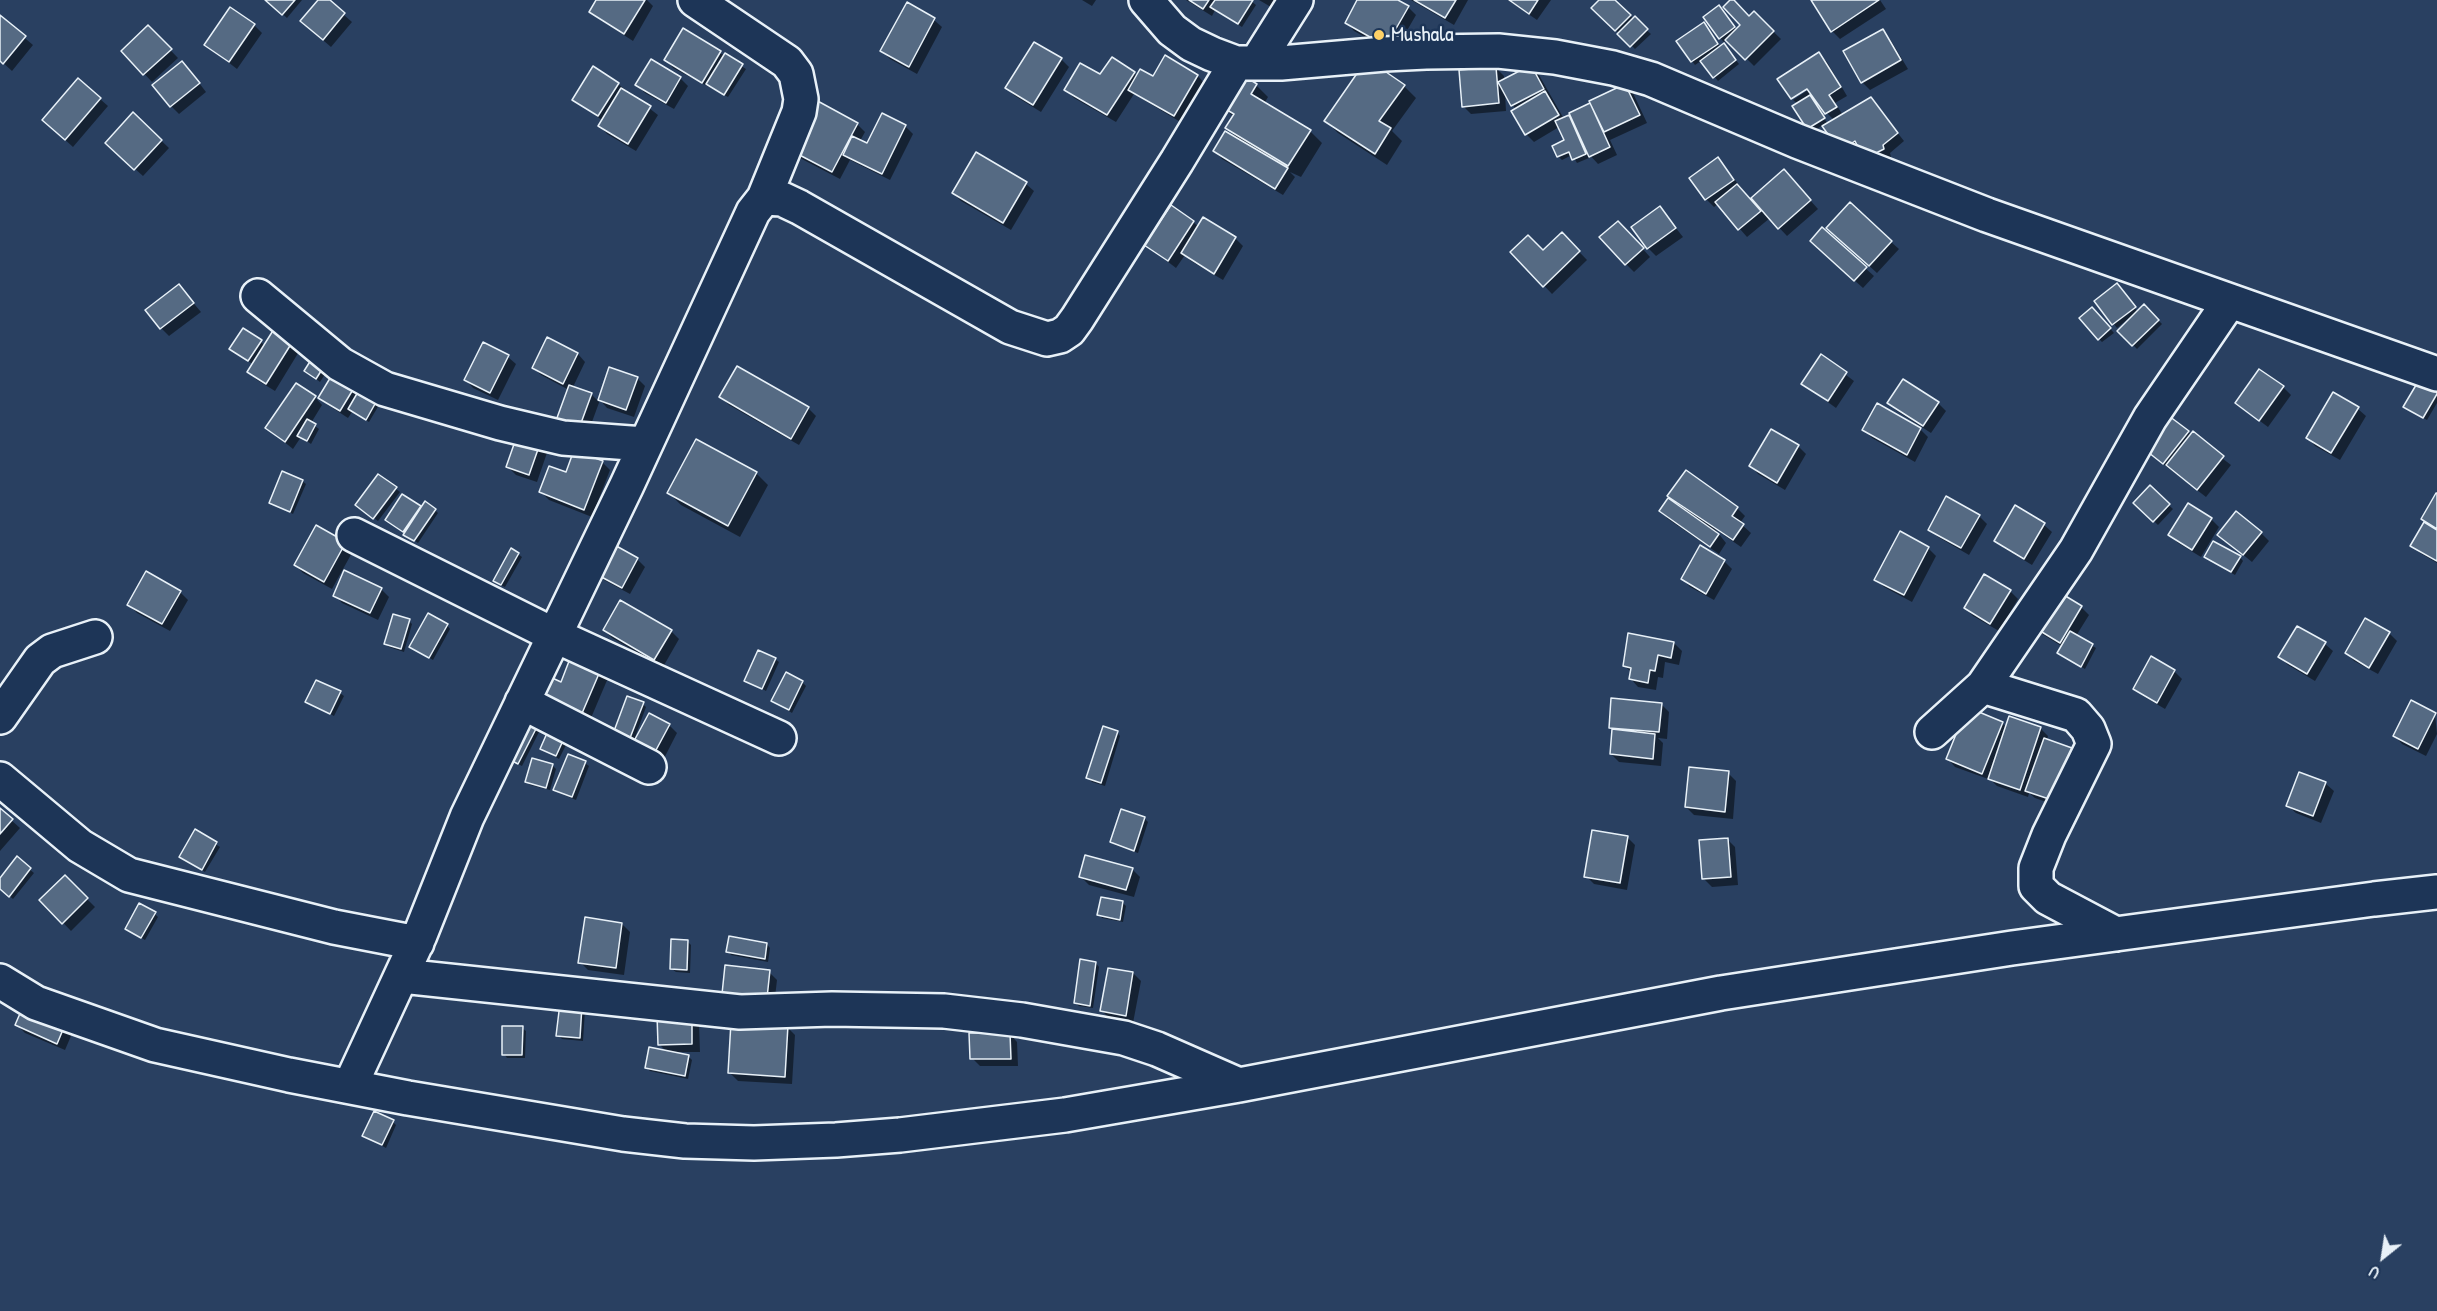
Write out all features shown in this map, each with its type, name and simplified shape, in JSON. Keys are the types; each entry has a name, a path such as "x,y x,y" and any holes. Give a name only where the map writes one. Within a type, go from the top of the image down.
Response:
{"street":[{"path":"350,1086 417,943 467,817 753,212 764,198 799,112 801,99 796,74 780,57 695,0"},
{"path":"1146,0 1172,30 1191,44 1212,54 1247,62 1281,63 1385,54 1498,51 1556,57 1613,68 1651,79 1920,190 2229,302 2437,374"},
{"path":"764,198 782,200 799,207 1010,327 1047,339 1060,336 1077,320 1247,62 1296,0"},
{"path":"258,296 340,364 384,389 500,423 563,438 644,444"},
{"path":"1932,732 1983,686 2076,550 2150,418 2229,302"},
{"path":"354,535 554,636 779,738"},
{"path":"0,717 40,660 52,651 95,637"},
{"path":"1983,686 2076,715 2088,729 2094,744 2044,846 2036,868 2036,886 2048,898 2116,934"},
{"path":"522,702 649,767"},
{"path":"0,779 80,846 129,875 334,927 417,943"},
{"path":"0,981 36,1003 91,1025 155,1045 279,1073 623,1134 686,1141 754,1143 912,1134 1065,1115 1239,1085 1721,993 2116,934 2437,892"},
{"path":"402,976 740,1012 832,1009 944,1011 1022,1020 1124,1038 1157,1049 1239,1085"}],"building":[{"path":"265,0 295,0 282,15"},
{"path":"318,0 330,0 345,13 323,40 300,21"},
{"path":"596,0 645,0 624,34 589,12"},
{"path":"1189,0 1209,0 1203,9"},
{"path":"1215,0 1253,0 1238,24 1210,7"},
{"name":"Mushala","path":"1357,0 1398,0 1409,6 1386,46 1345,23"},
{"path":"1414,0 1456,0 1445,18"},
{"path":"1509,0 1538,0 1529,14"},
{"path":"1599,0 1615,0 1631,15 1615,31 1591,8"},
{"path":"1730,0 1734,0 1749,16 1754,11 1774,31 1745,60 1725,40 1740,25 1723,7"},
{"path":"1811,0 1879,0 1831,32"},
{"path":"907,2 935,18 909,67 880,51"},
{"path":"1719,5 1735,27 1719,39 1703,17"},
{"path":"230,7 255,24 229,62 204,45"},
{"path":"0,15 26,36 3,64 0,61"},
{"path":"1635,16 1648,29 1630,47 1617,34"},
{"path":"1704,22 1718,44 1691,62 1676,41"},
{"path":"148,25 172,49 143,75 121,51"},
{"path":"683,28 721,51 702,83 664,60"},
{"path":"1883,29 1901,60 1861,83 1843,51"},
{"path":"1034,42 1062,58 1033,105 1005,88"},
{"path":"1724,43 1736,60 1713,78 1700,61"},
{"path":"1819,52 1841,87 1829,95 1837,107 1825,114 1807,89 1791,99 1777,79"},
{"path":"725,53 743,64 724,95 706,84"},
{"path":"1165,55 1198,75 1174,116 1128,90 1140,69 1153,76"},
{"path":"1112,57 1135,72 1107,115 1064,90 1080,63 1100,74"},
{"path":"651,59 681,77 666,103 635,85"},
{"path":"1367,59 1405,85 1379,121 1391,128 1375,154 1324,121"},
{"path":"182,61 200,83 170,107 152,85"},
{"path":"1531,65 1544,89 1511,106 1498,82"},
{"path":"593,66 619,83 598,116 572,100"},
{"path":"1496,67 1499,103 1462,107 1459,70"},
{"path":"1234,70 1257,84 1251,94 1311,130 1288,166 1225,128 1234,114 1215,103"},
{"path":"78,78 101,98 65,140 42,120"},
{"path":"1625,84 1640,115 1604,132 1589,101"},
{"path":"621,88 651,106 628,144 598,126"},
{"path":"1545,91 1559,115 1525,135 1511,111"},
{"path":"1810,95 1825,118 1807,129 1792,106"},
{"path":"1871,97 1898,133 1883,145 1884,149 1864,159 1855,141 1840,151 1822,126"},
{"path":"814,99 858,123 832,172 788,149"},
{"path":"1590,103 1610,147 1589,157 1569,113"},
{"path":"133,112 162,140 134,170 105,143"},
{"path":"882,113 906,125 882,174 843,155 852,136 867,143"},
{"path":"1569,115 1586,154 1572,160 1569,152 1557,157 1552,146 1564,140 1555,121"},
{"path":"1225,131 1288,168 1275,189 1213,151"},
{"path":"976,152 1027,182 1003,223 952,193"},
{"path":"1718,157 1734,180 1705,200 1689,178"},
{"path":"1784,169 1811,200 1778,229 1751,198"},
{"path":"1737,184 1761,211 1738,230 1715,202"},
{"path":"1850,202 1892,241 1869,266 1826,228"},
{"path":"1171,205 1194,221 1168,261 1144,245"},
{"path":"1660,206 1676,228 1647,249 1631,227"},
{"path":"1203,217 1236,237 1214,274 1181,253"},
{"path":"1618,221 1644,248 1625,265 1599,237"},
{"path":"1822,227 1867,267 1854,281 1810,241"},
{"path":"1562,232 1580,251 1543,287 1510,252 1528,235 1543,250"},
{"path":"2117,283 2136,307 2112,325 2094,301"},
{"path":"179,284 194,303 160,329 145,310"},
{"path":"2144,304 2159,320 2132,346 2117,331"},
{"path":"2092,307 2111,328 2098,340 2079,318"},
{"path":"243,328 262,340 248,361 229,349"},
{"path":"274,329 293,341 266,384 247,372"},
{"path":"547,337 578,353 563,384 532,368"},
{"path":"483,342 509,355 490,393 464,380"},
{"path":"316,352 328,360 316,379 304,371"},
{"path":"1821,354 1847,372 1828,401 1801,384"},
{"path":"338,365 360,378 340,411 318,398"},
{"path":"737,366 809,407 791,439 719,397"},
{"path":"609,367 638,377 626,410 598,400"},
{"path":"2259,369 2284,386 2259,421 2235,403"},
{"path":"2422,375 2437,384 2437,394 2423,418 2403,407"},
{"path":"1903,379 1939,402 1923,426 1887,403"},
{"path":"296,383 316,396 285,442 265,428"},
{"path":"362,385 380,395 366,420 348,409"},
{"path":"569,385 592,393 577,434 554,426"},
{"path":"2333,392 2359,407 2331,453 2306,438"},
{"path":"1877,403 1921,428 1907,455 1862,430"},
{"path":"2165,413 2189,431 2163,464 2139,445"},
{"path":"307,419 316,424 307,441 297,436"},
{"path":"1771,429 1799,445 1777,483 1749,466"},
{"path":"519,430 542,438 529,475 506,467"},
{"path":"2193,431 2224,456 2197,490 2166,465"},
{"path":"696,439 757,472 728,526 667,493"},
{"path":"574,450 603,461 584,510 539,492 549,466 566,472"},
{"path":"1686,470 1738,507 1732,516 1744,524 1733,540 1667,496"},
{"path":"282,471 303,480 290,512 269,503"},
{"path":"378,474 397,487 373,519 355,505"},
{"path":"2150,485 2170,504 2153,522 2133,503"},
{"path":"2437,493 2437,529 2421,519"},
{"path":"402,494 421,506 403,532 385,520"},
{"path":"1946,496 1980,515 1961,548 1928,530"},
{"path":"1668,498 1719,534 1710,547 1659,511"},
{"path":"425,501 436,509 414,541 403,535"},
{"path":"2188,503 2212,518 2192,550 2168,535"},
{"path":"2015,505 2045,523 2024,559 1994,541"},
{"path":"2236,511 2262,532 2243,555 2217,535"},
{"path":"2424,522 2437,530 2437,561 2410,546"},
{"path":"316,525 346,542 324,582 294,565"},
{"path":"1900,531 1929,547 1904,595 1874,580"},
{"path":"2213,541 2241,556 2231,572 2204,557"},
{"path":"611,543 638,558 622,588 594,573"},
{"path":"1700,545 1725,560 1706,594 1681,579"},
{"path":"511,548 519,553 501,585 493,581"},
{"path":"344,570 382,588 370,613 333,596"},
{"path":"146,571 181,591 162,624 127,605"},
{"path":"1984,574 2011,590 1990,624 1964,608"},
{"path":"2054,589 2082,606 2060,643 2032,626"},
{"path":"620,600 672,630 654,660 603,630"},
{"path":"428,613 448,624 429,658 409,647"},
{"path":"393,614 410,619 401,649 384,644"},
{"path":"2365,618 2390,632 2369,668 2345,653"},
{"path":"2297,626 2326,642 2307,674 2278,657"},
{"path":"2070,631 2093,644 2081,667 2057,653"},
{"path":"1628,633 1674,642 1671,658 1658,655 1655,671 1650,670 1648,683 1629,679 1631,668 1623,666"},
{"path":"758,650 776,658 762,689 744,681"},
{"path":"571,656 601,669 580,718 538,700 548,676 561,682"},
{"path":"2151,656 2175,670 2157,703 2133,689"},
{"path":"786,672 803,681 789,710 771,701"},
{"path":"316,680 341,691 330,714 305,702"},
{"path":"627,696 644,702 630,738 614,731"},
{"path":"1611,698 1662,703 1659,732 1609,728"},
{"path":"2411,700 2436,713 2418,749 2393,736"},
{"path":"1967,707 2003,722 1982,774 1946,759"},
{"path":"649,713 670,724 648,765 627,754"},
{"path":"525,714 540,721 518,764 503,756"},
{"path":"2009,716 2041,727 2020,790 1988,779"},
{"path":"551,724 567,732 556,756 540,749"},
{"path":"1103,726 1118,731 1101,783 1086,778"},
{"path":"1612,729 1655,734 1653,759 1610,754"},
{"path":"2044,738 2072,748 2052,800 2025,791"},
{"path":"568,754 586,761 572,797 553,790"},
{"path":"532,758 553,764 546,788 525,782"},
{"path":"1689,767 1729,771 1725,812 1685,807"},
{"path":"2299,772 2326,782 2313,816 2286,806"},
{"path":"0,808 13,819 0,834"},
{"path":"1121,809 1145,817 1134,851 1110,842"},
{"path":"195,829 217,842 202,870 179,857"},
{"path":"1592,830 1628,836 1620,883 1584,877"},
{"path":"1728,838 1731,877 1702,879 1699,840"},
{"path":"1085,855 1133,868 1126,890 1079,877"},
{"path":"17,856 31,868 9,897 0,889 0,878"},
{"path":"65,875 88,898 62,924 39,900"},
{"path":"1101,897 1123,901 1120,920 1097,915"},
{"path":"139,903 156,912 141,938 125,929"},
{"path":"585,917 622,923 616,968 578,963"},
{"path":"729,936 767,943 765,959 726,952"},
{"path":"671,939 688,940 687,970 670,969"},
{"path":"1080,959 1096,962 1090,1006 1074,1003"},
{"path":"725,965 770,970 767,998 722,994"},
{"path":"1108,968 1133,972 1126,1016 1100,1011"},
{"path":"25,1002 67,1020 57,1044 15,1025"},
{"path":"560,1003 582,1005 580,1038 556,1036"},
{"path":"657,1015 692,1015 692,1044 658,1045"},
{"path":"731,1022 788,1025 785,1077 728,1073"},
{"path":"502,1026 523,1026 522,1055 502,1055"},
{"path":"969,1033 1010,1033 1011,1059 970,1059"},
{"path":"649,1047 689,1055 685,1076 645,1068"},
{"path":"374,1111 394,1120 382,1145 362,1136"}],"place":[{"name":"Mushala","path":"1379,35"}]}
